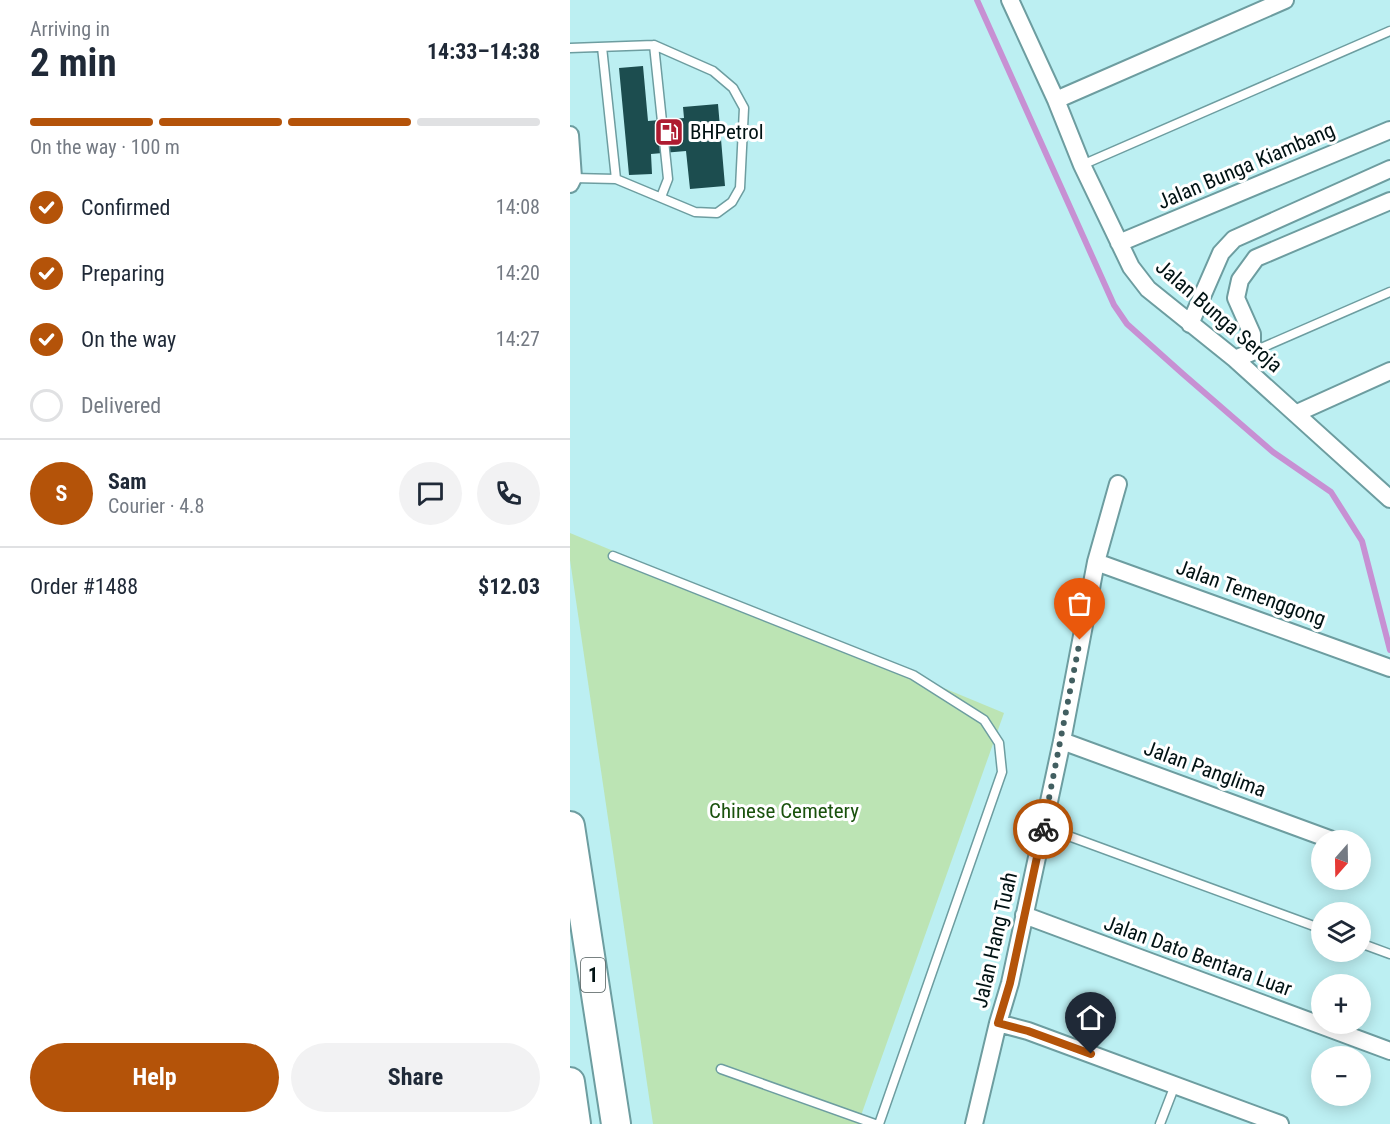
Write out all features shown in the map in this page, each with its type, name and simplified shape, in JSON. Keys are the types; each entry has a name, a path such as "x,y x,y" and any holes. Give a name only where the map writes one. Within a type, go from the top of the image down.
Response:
{"highway":[{"name":"1","path":"570,826 616,1124"},
{"path":"570,1082 576,1124"}],"street":[{"name":"Jalan Bunga Seroja","path":"1010,0 1056,100 1082,165 1131,267 1148,289 1235,359 1390,499"},
{"path":"1056,100 1285,0"},
{"name":"Jalan Bunga Kiambang","path":"1119,243 1390,130"},
{"path":"570,135 572,181"},
{"path":"1190,324 1221,253 1234,239 1390,169"},
{"path":"1235,359 1252,352 1252,334 1236,298 1240,280 1256,258 1390,201"},
{"path":"1297,413 1390,371"},
{"name":"Jalan Hang Tuah","path":"975,1124 998,1023 1010,983 1044,827 1096,562 1118,484"},
{"name":"Jalan Temenggong","path":"1096,562 1386,667"},
{"name":"Jalan Panglima","path":"1062,741 1311,832"},
{"name":"Jalan Dato Bentara Luar","path":"1024,915 1390,1051"},
{"path":"998,1023 1028,1031 1272,1122"}],"lane":[{"path":"1082,165 1390,31"},
{"path":"654,45 668,179 661,197"},
{"path":"570,48 654,45 719,75 733,88 744,108 740,188 732,202 717,213 695,212 616,179 572,181"},
{"path":"602,47 616,179"},
{"path":"1252,352 1390,292"},
{"path":"613,556 914,675 984,720 999,743 1002,772 877,1124 721,1070"},
{"path":"1044,827 1311,925"},
{"path":"1371,947 1390,954"},
{"path":"1161,1124 1175,1085"}],"green space":[{"name":"Chinese Cemetery","path":"570,533 1004,713 858,1124 653,1124 570,560"}],"building":[{"path":"643,66 648,121 684,118 683,107 718,104 725,186 690,189 686,151 651,154 652,174 629,175 619,68"}],"waterway":[{"path":"977,0 1114,305 1127,324 1273,452 1331,492 1362,541 1390,650"}],"way so far":[{"path":"1043,829 1080,640"}],"place":[{"name":"BHPetrol","path":"669,132"}],"route":[{"path":"1043,829 1010,983 998,1023 1028,1031 1091,1054"}]}
